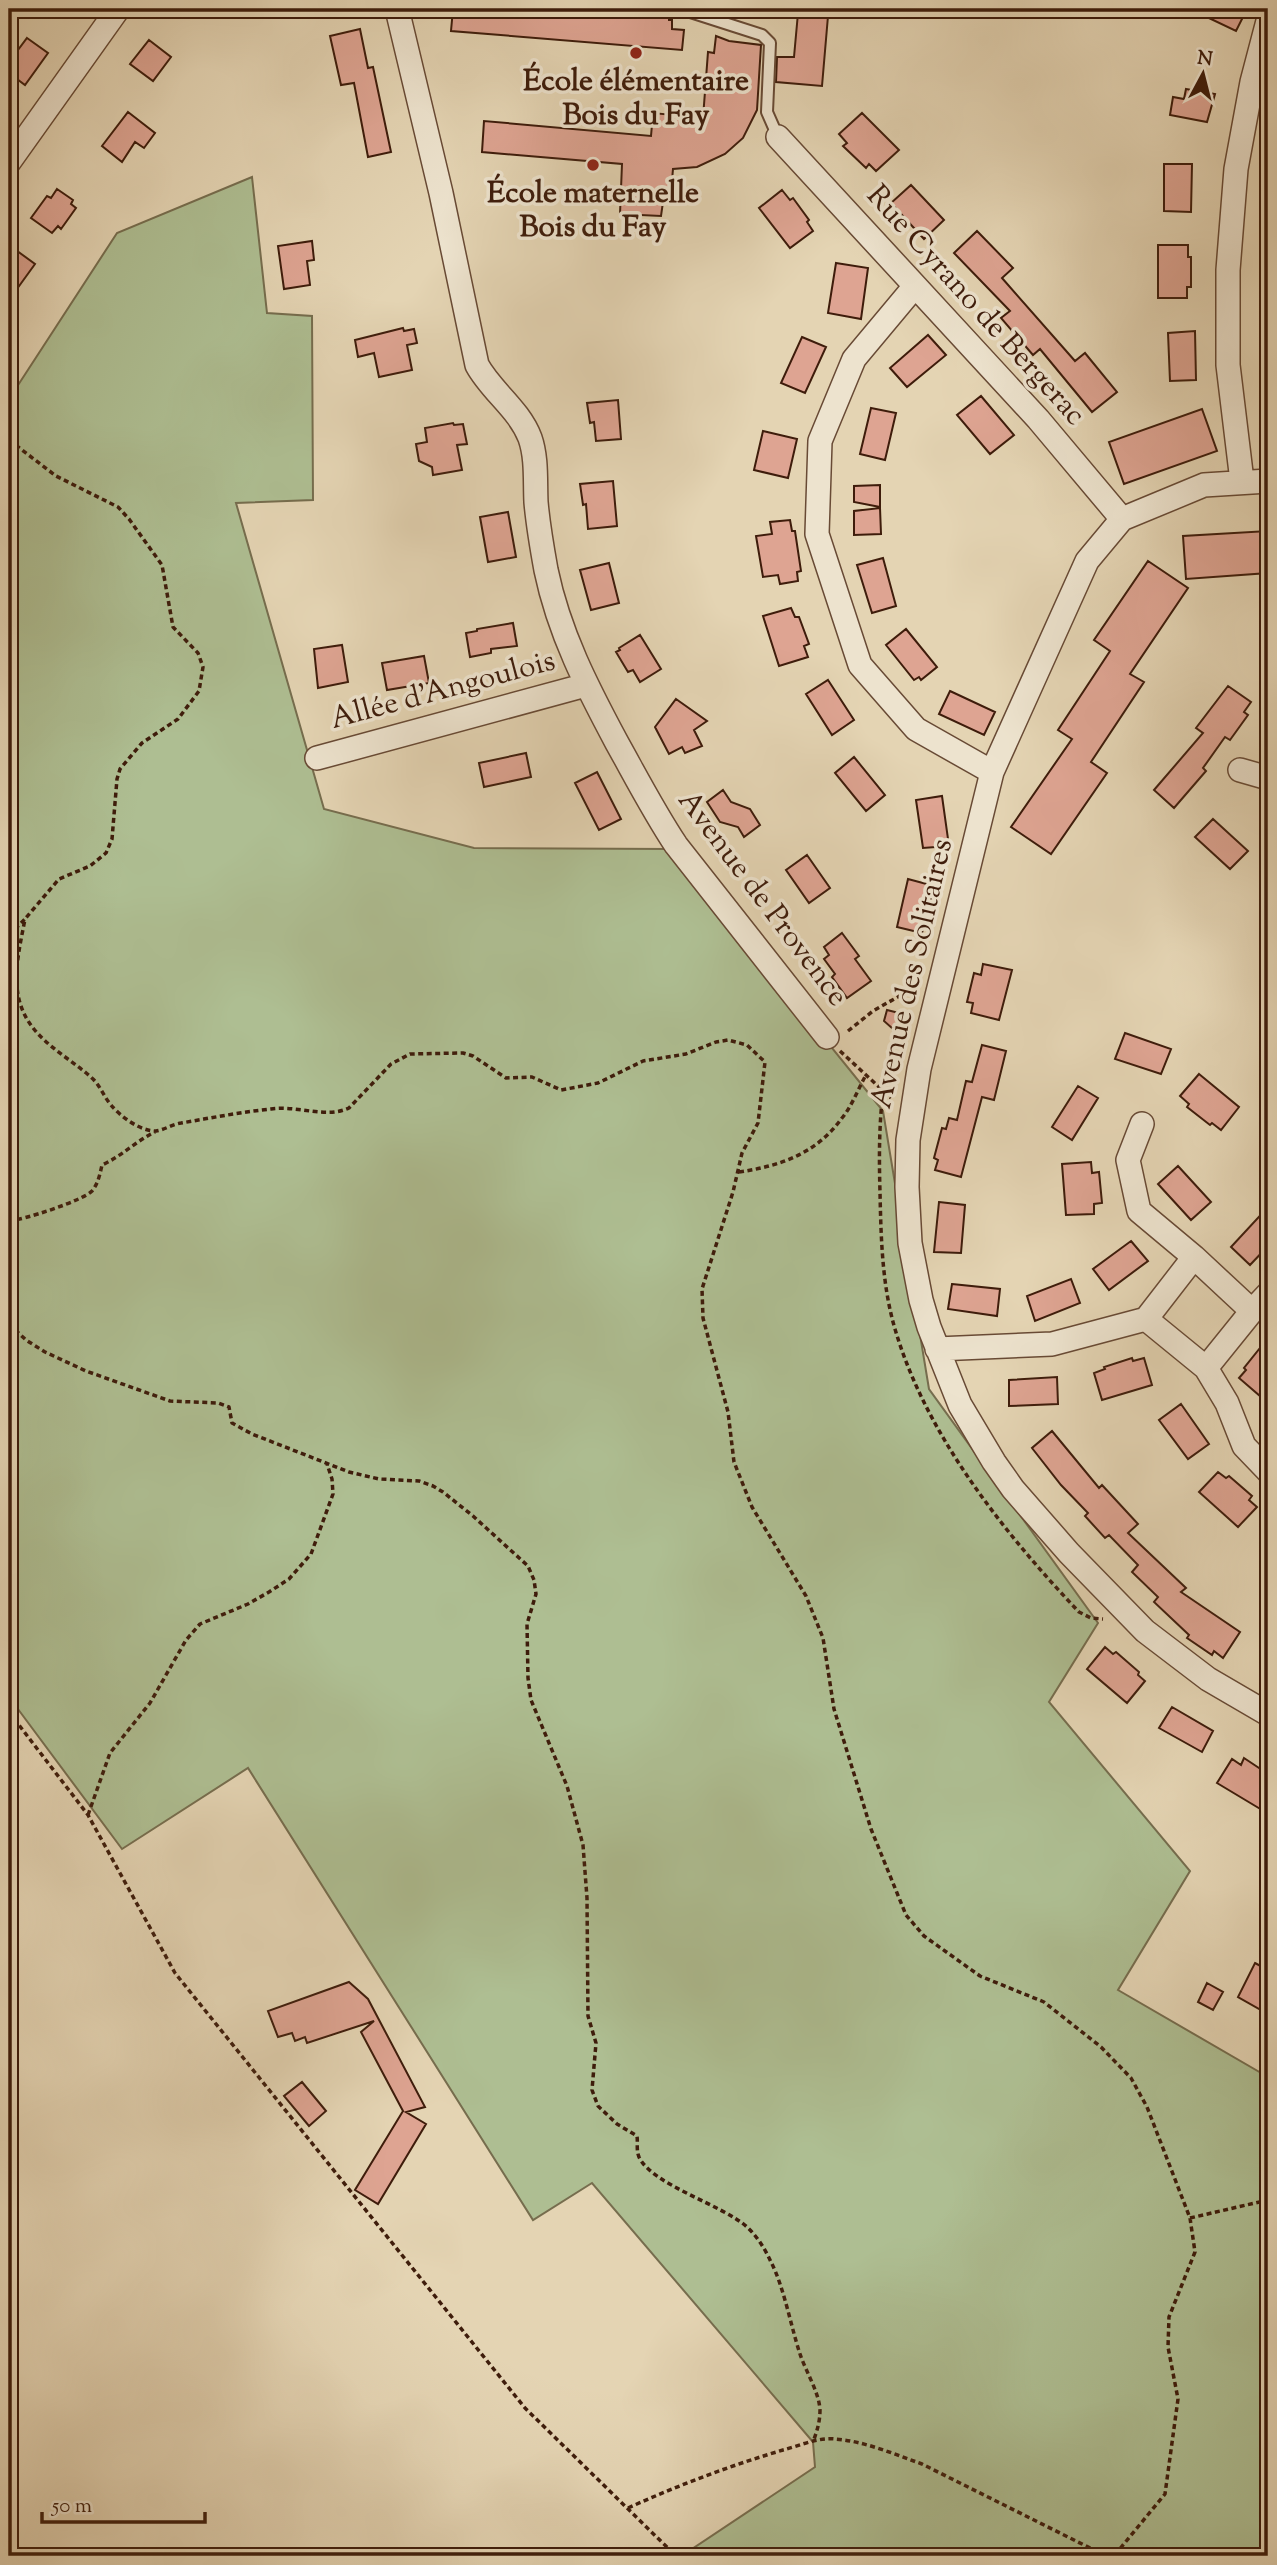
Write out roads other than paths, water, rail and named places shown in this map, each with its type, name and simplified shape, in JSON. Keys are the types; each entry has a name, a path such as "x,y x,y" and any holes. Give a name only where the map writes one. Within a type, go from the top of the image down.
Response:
{"street":[{"path":"9,162 118,9"},
{"name":"Avenue de Provence","path":"397,9 441,193 471,345 485,380 516,414 530,439 546,571 566,640 586,685 656,815 676,845 834,1039"},
{"path":"1242,481 1228,365 1228,270 1236,169 1252,82 1268,21"},
{"name":"Rue Cyrano de Bergerac","path":"778,137 1038,419 1122,519"},
{"path":"915,286 854,359 820,441 817,534 860,665 916,729 992,772"},
{"path":"1122,519 1204,485 1268,481"},
{"name":"Avenue des Solitaires","path":"1122,519 1087,561 992,772 919,1069 908,1140 907,1217 921,1300 937,1349 960,1405 1013,1489 1069,1553 1161,1644 1208,1679 1268,1714"},
{"name":"Allée d'Angoulois","path":"317,758 586,685"},
{"path":"1240,770 1268,778"},
{"path":"1142,1124 1128,1160 1139,1210 1252,1311"},
{"path":"937,1349 1052,1344 1146,1318 1194,1257"},
{"path":"1206,1368 1268,1294"},
{"path":"1146,1318 1206,1368 1227,1403 1244,1446 1268,1471"}],"lane":[{"path":"681,9 762,34 770,43 767,112 778,137"}],"place":[{"name":"École élémentaire Bois du Fay","path":"636,53"},
{"name":"École maternelle Bois du Fay","path":"593,165"}]}
